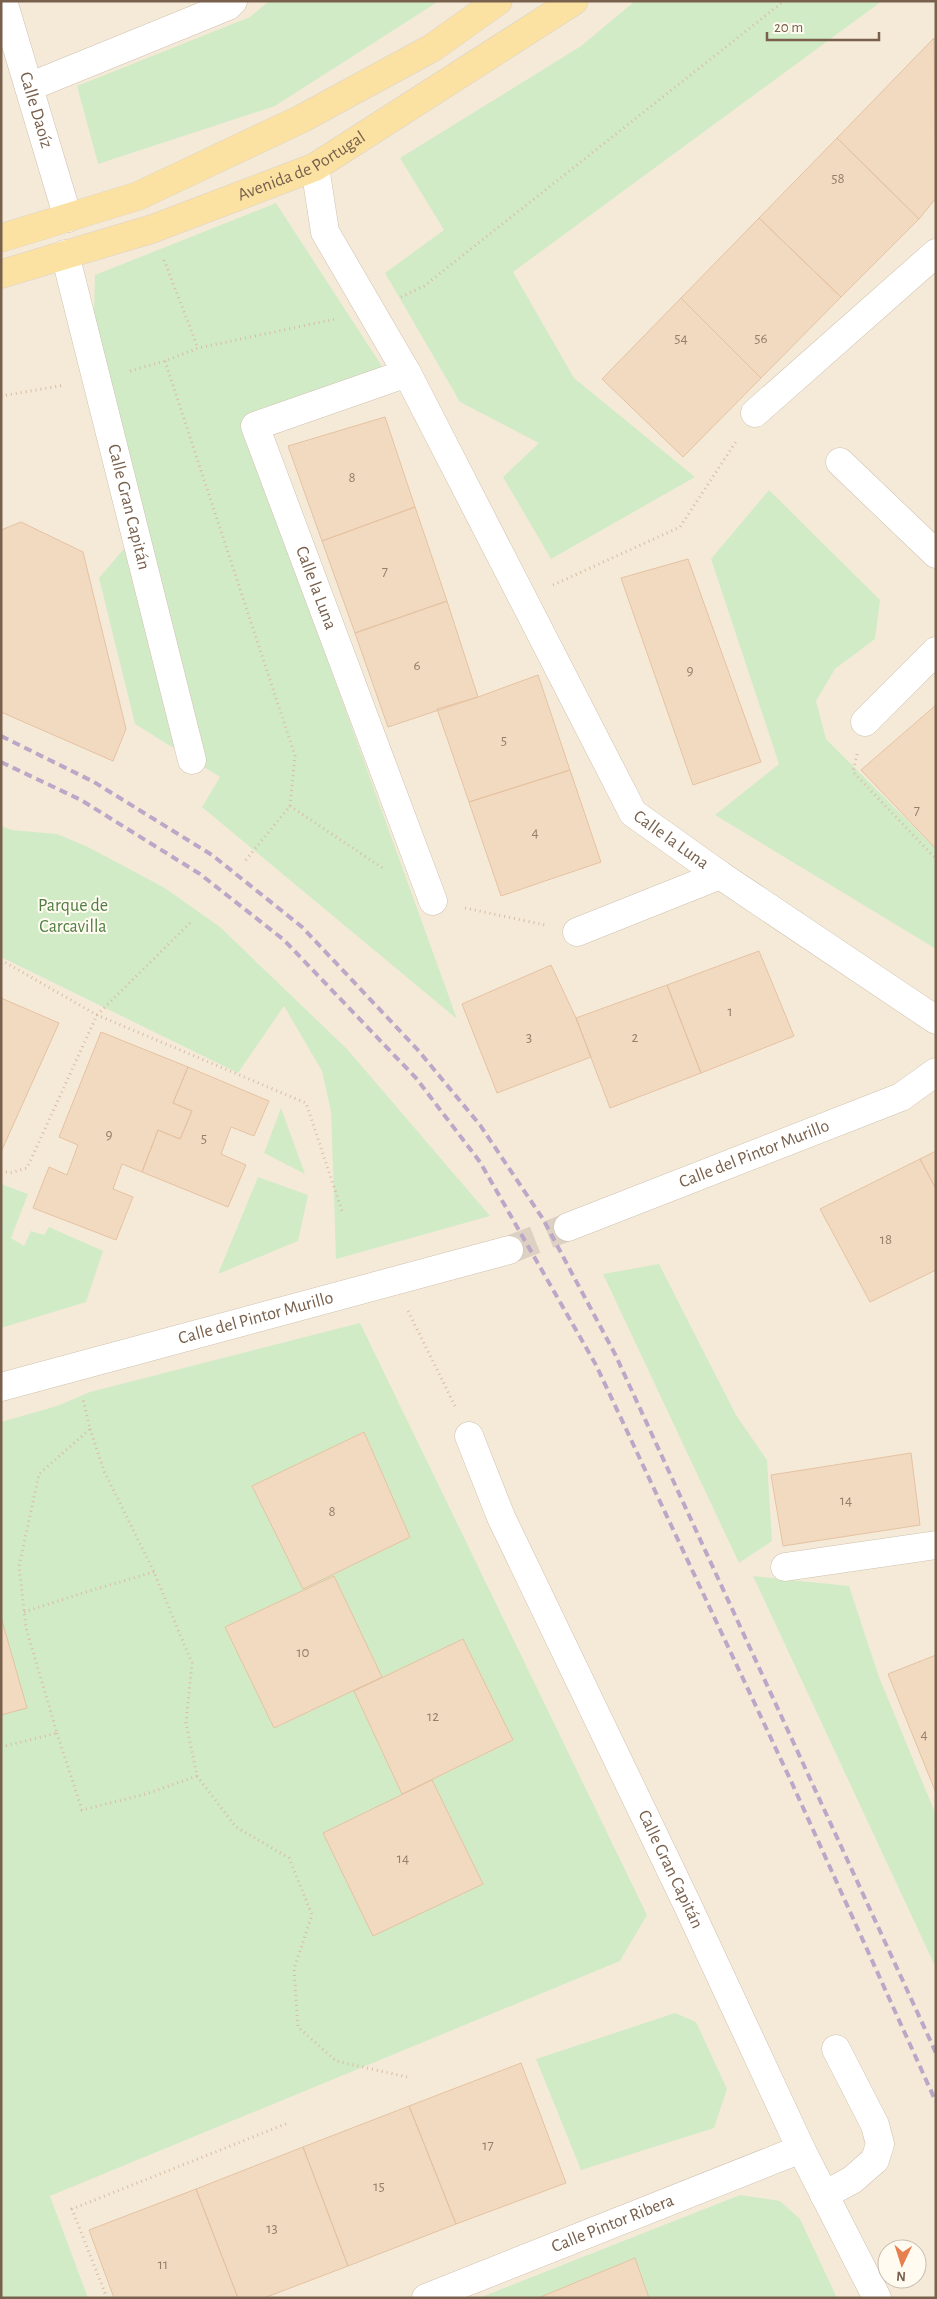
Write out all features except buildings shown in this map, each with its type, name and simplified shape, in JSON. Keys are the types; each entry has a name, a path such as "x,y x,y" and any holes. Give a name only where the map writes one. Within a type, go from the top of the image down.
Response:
{"main road":[{"path":"1,238 138,196 300,119 432,48 498,1"},
{"name":"Avenida de Portugal","path":"1,274 152,229 316,167 574,1"}],"street":[{"name":"Calle Daoíz","path":"2,1 68,218"},
{"path":"29,87 228,6 233,1"},
{"name":"Calle la Luna","path":"316,167 325,232 407,373 632,812 720,875 936,1020"},
{"path":"755,413 936,253"},
{"name":"Calle Gran Capitán","path":"65,254 192,760"},
{"name":"Calle la Luna","path":"407,373 255,426 432,901"},
{"path":"840,462 936,554"},
{"path":"865,722 936,651"},
{"name":"Calle la Luna","path":"577,932 720,875"},
{"name":"Calle del Pintor Murillo","path":"568,1227 902,1097 936,1072"},
{"name":"Calle del Pintor Murillo","path":"1,1387 509,1250"},
{"name":"Calle Gran Capitán","path":"470,1436 501,1517 687,1904 801,2149 877,2298"},
{"path":"785,1567 936,1545"},
{"path":"824,2195 852,2180 875,2160 880,2144 875,2125 836,2049"},
{"name":"Calle Pintor Ribera","path":"426,2298 801,2149"}],"path":[{"path":"1,396 96,380 165,361 198,348 370,312 424,286 784,1"},
{"path":"152,229 198,348"},
{"path":"165,361 295,756 290,806 245,861"},
{"path":"523,599 680,527 755,413"},
{"path":"865,722 853,772 936,859"},
{"path":"1,1171 10,1173 27,1168 97,1014 191,922"},
{"path":"1,960 97,1014 306,1102 342,1211"},
{"path":"394,1281 470,1436"},
{"path":"76,1367 90,1429 104,1471 154,1572 192,1663 186,1723 197,1776 236,1827 289,1858 312,1915 294,1969 298,2027 336,2060 407,2078"},
{"path":"90,1429 39,1474 18,1566 26,1628 57,1733 82,1810 146,1794 197,1776"},
{"path":"24,1612 154,1572"},
{"path":"1,1747 57,1733"},
{"path":"107,2298 72,2210 288,2123"}],"shaded area":[{"path":"1,1 936,1 936,2298 1,2298"}],"green space":[{"path":"269,1 439,1 275,106 98,164 77,86 250,17"},
{"path":"635,1 882,1 513,272 574,378 695,477 551,559 503,477 539,443 460,402 385,273 444,230 400,158 581,46"},
{"path":"276,203 385,371 243,426 457,1019 202,807 220,777 135,724 99,578 127,545 94,313 95,275"},
{"path":"769,490 880,600 875,639 835,669 816,701 826,739 936,849 936,949 715,815 779,764 711,559"},
{"name":"Parque de Carcavilla","path":"1,826 12,830 57,834 88,847 165,888 220,927 347,1049 490,1216 336,1259 331,1111 322,1071 284,1006 238,1073 1,957"},
{"path":"281,1108 305,1174 264,1153"},
{"path":"258,1177 308,1195 298,1241 218,1274"},
{"path":"1,1184 28,1194 11,1238 24,1246 31,1231 44,1235 49,1227 103,1251 86,1302 1,1328"},
{"path":"659,1264 736,1415 767,1460 772,1541 739,1563 603,1274"},
{"path":"360,1323 647,1915 620,1961 50,2196 88,2298 1,2298 1,1422 57,1406 90,1392"},
{"path":"753,1576 849,1586 879,1677 936,1815 936,1968"},
{"path":"675,2013 696,2022 727,2089 714,2128 581,2170 536,2059"},
{"path":"740,2195 780,2201 800,2219 837,2298 479,2298"}],"tunnel":[{"path":"509,1250 568,1227"}],"railway":[{"path":"1,736 94,782 212,855 302,927 417,1049 480,1125 543,1219 615,1354 936,2053"},
{"path":"1,762 81,800 200,874 284,940 416,1078 480,1162 596,1365 791,1781 936,2102"}]}
